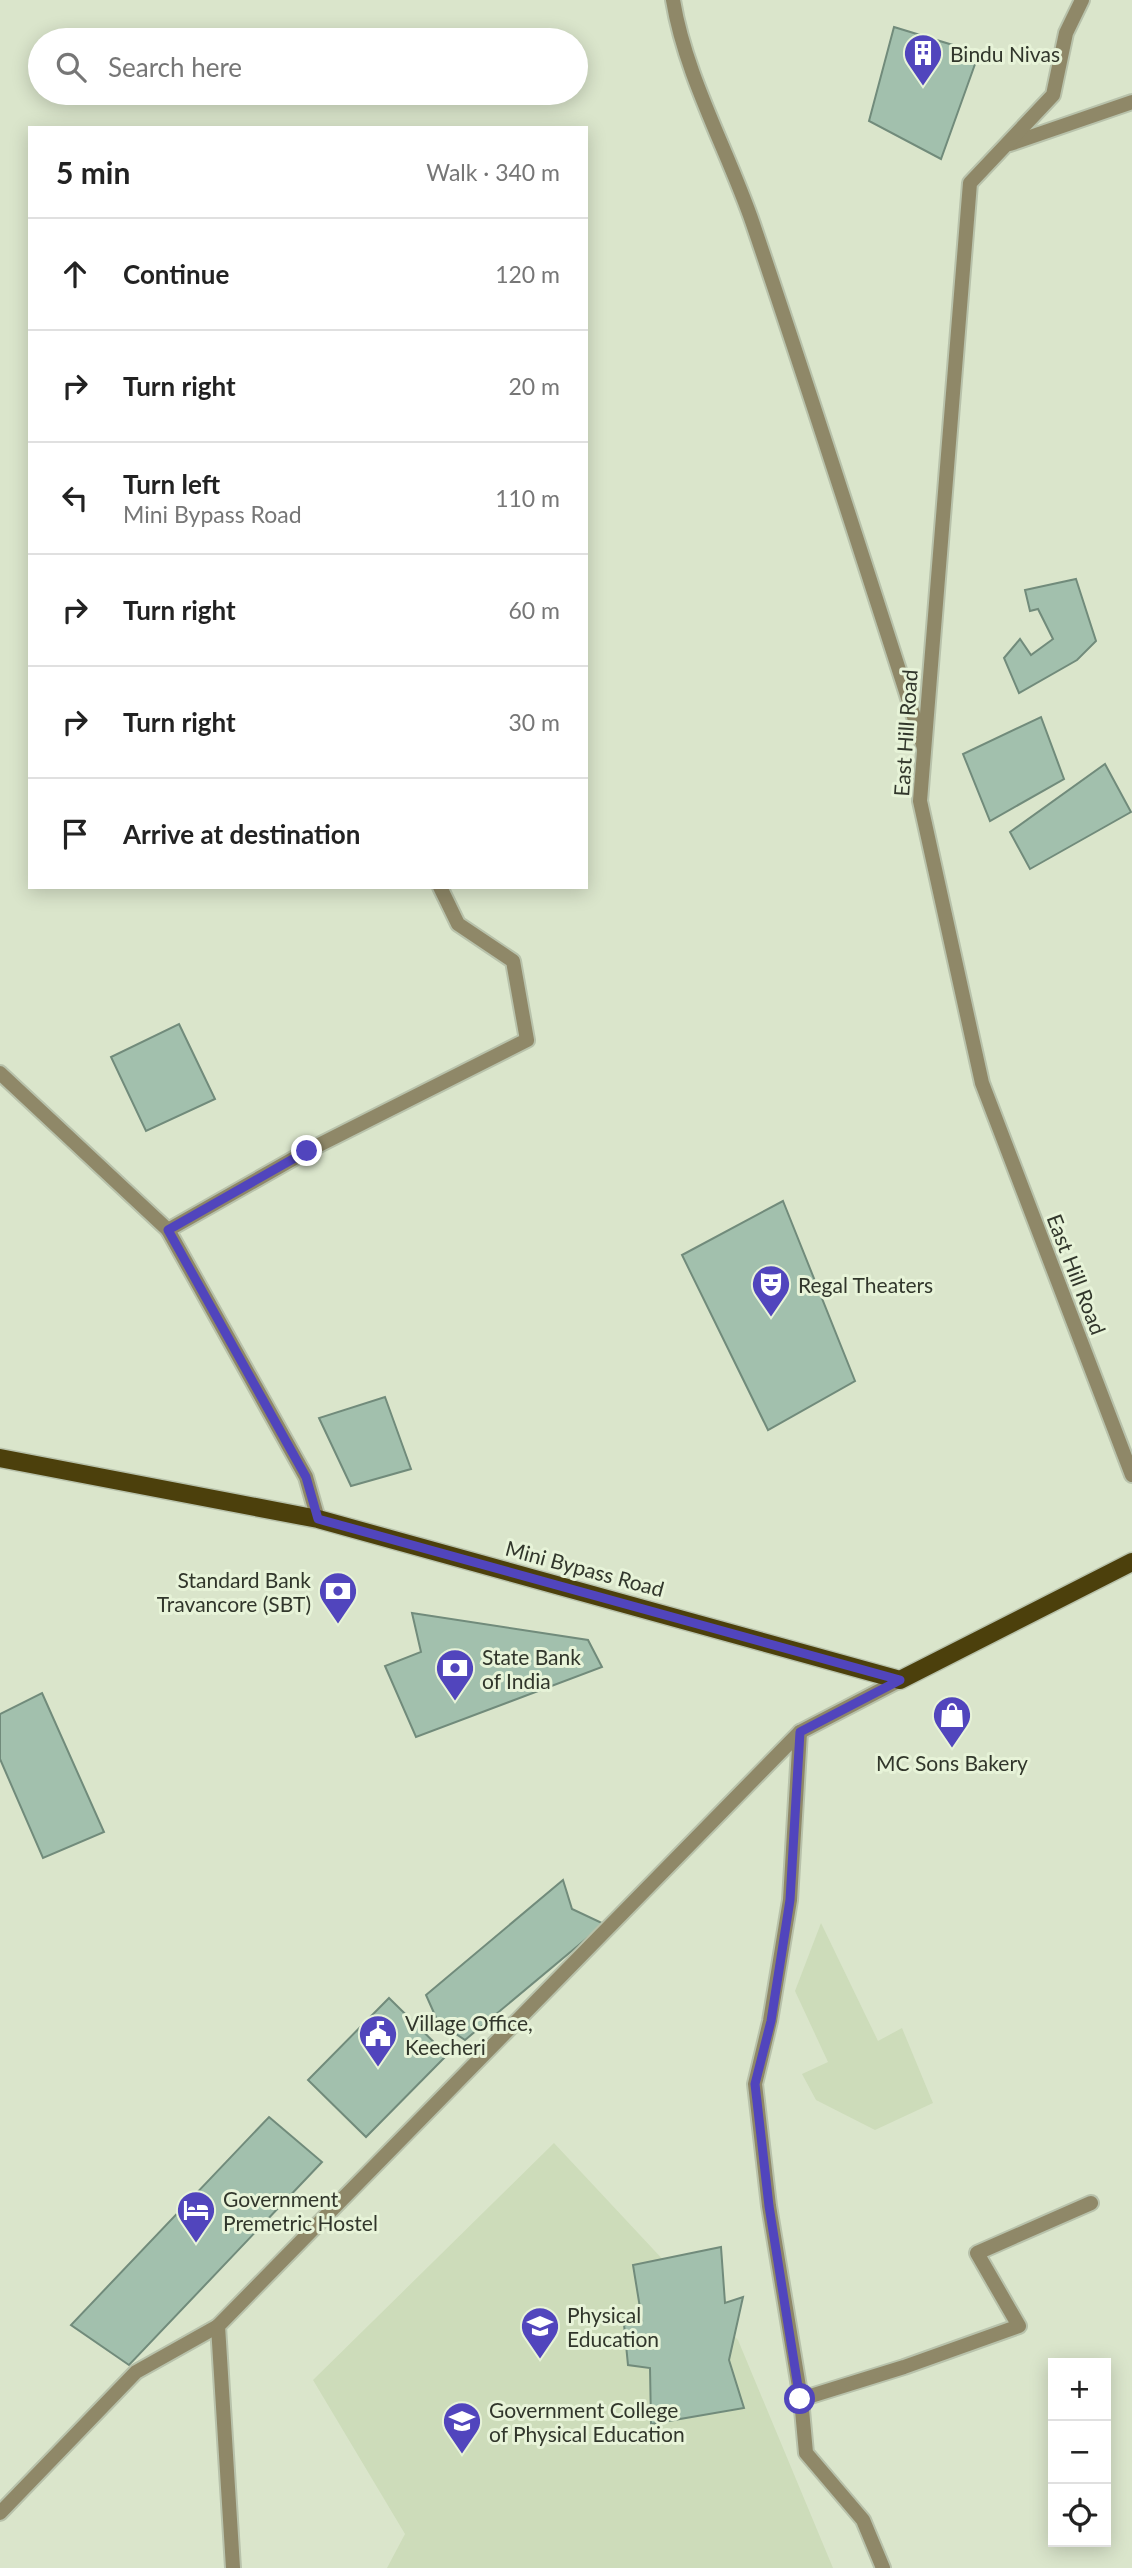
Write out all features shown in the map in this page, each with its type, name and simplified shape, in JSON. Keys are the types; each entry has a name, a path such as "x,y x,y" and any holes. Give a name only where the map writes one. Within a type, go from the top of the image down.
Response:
{"main road":[{"name":"Mini Bypass Road","path":"0,1458 318,1519 900,1680"},
{"path":"900,1680 1132,1562"}],"street":[{"path":"673,0 678,30 743,196 816,410 924,748"},
{"name":"East Hill Road","path":"1082,0 1066,33 1053,95 1010,144 970,183 920,800 982,1083 1132,1475"},
{"path":"1010,144 1132,102"},
{"path":"168,1230 307,1151 527,1040 513,961 458,924 441,889"},
{"path":"0,1073 168,1230 306,1477 318,1519"},
{"path":"0,2513 136,2372 218,2326 800,1732 900,1680"},
{"path":"800,1732 790,1900 771,2021 755,2084 769,2206 806,2453 863,2520 883,2568"},
{"path":"800,2399 904,2367 1019,2326 977,2253 1091,2203"},
{"path":"218,2326 233,2568"}],"shaded area":[{"path":"821,1923 878,2041 902,2028 933,2103 875,2130 816,2100 802,2074 828,2062 795,1991"},
{"name":"Physical Education","path":"554,2143 738,2340 833,2568 387,2568 405,2534 313,2380"}],"building":[{"name":"Bindu Nivas","path":"894,27 979,53 941,159 869,121"},
{"path":"1076,579 1096,641 1077,660 1019,693 1004,658 1020,639 1031,655 1053,639 1038,609 1030,611 1025,590"},
{"path":"1041,717 1064,779 990,821 963,754"},
{"path":"1105,764 1131,812 1030,869 1010,832"},
{"path":"179,1024 215,1099 146,1131 111,1057"},
{"name":"Regal Theaters","path":"783,1201 855,1381 768,1430 682,1255"},
{"path":"385,1397 411,1469 351,1486 319,1418"},
{"name":"State Bank of India","path":"412,1613 588,1640 602,1667 416,1737 385,1666 421,1652"},
{"path":"42,1693 104,1832 43,1858 0,1759 0,1714"},
{"path":"563,1880 572,1909 604,1924 465,2040 438,2022 426,1995"},
{"name":"Village Office, Keecheri","path":"389,1998 447,2055 366,2137 308,2080"},
{"name":"Government Premetric Hostel","path":"269,2117 322,2162 129,2365 71,2325"},
{"path":"721,2247 725,2303 743,2297 729,2360 744,2408 651,2424 650,2368 628,2365 623,2314 642,2320 633,2265"}],"place":[{"name":"Bindu Nivas","path":"923,87"},
{"name":"Regal Theaters","path":"771,1318"},
{"name":"Standard Bank Travancore (SBT)","path":"338,1625"},
{"name":"State Bank of India","path":"455,1702"},
{"name":"MC Sons Bakery","path":"952,1749"},
{"name":"Village Office, Keecheri","path":"378,2068"},
{"name":"Government Premetric Hostel","path":"196,2244"},
{"name":"Physical Education","path":"540,2360"},
{"name":"Government College of Physical Education","path":"462,2455"}],"route":[{"path":"307,1151 168,1230 306,1477 318,1519 900,1680 800,1732 790,1900 771,2021 755,2084 769,2206 800,2399"}]}
